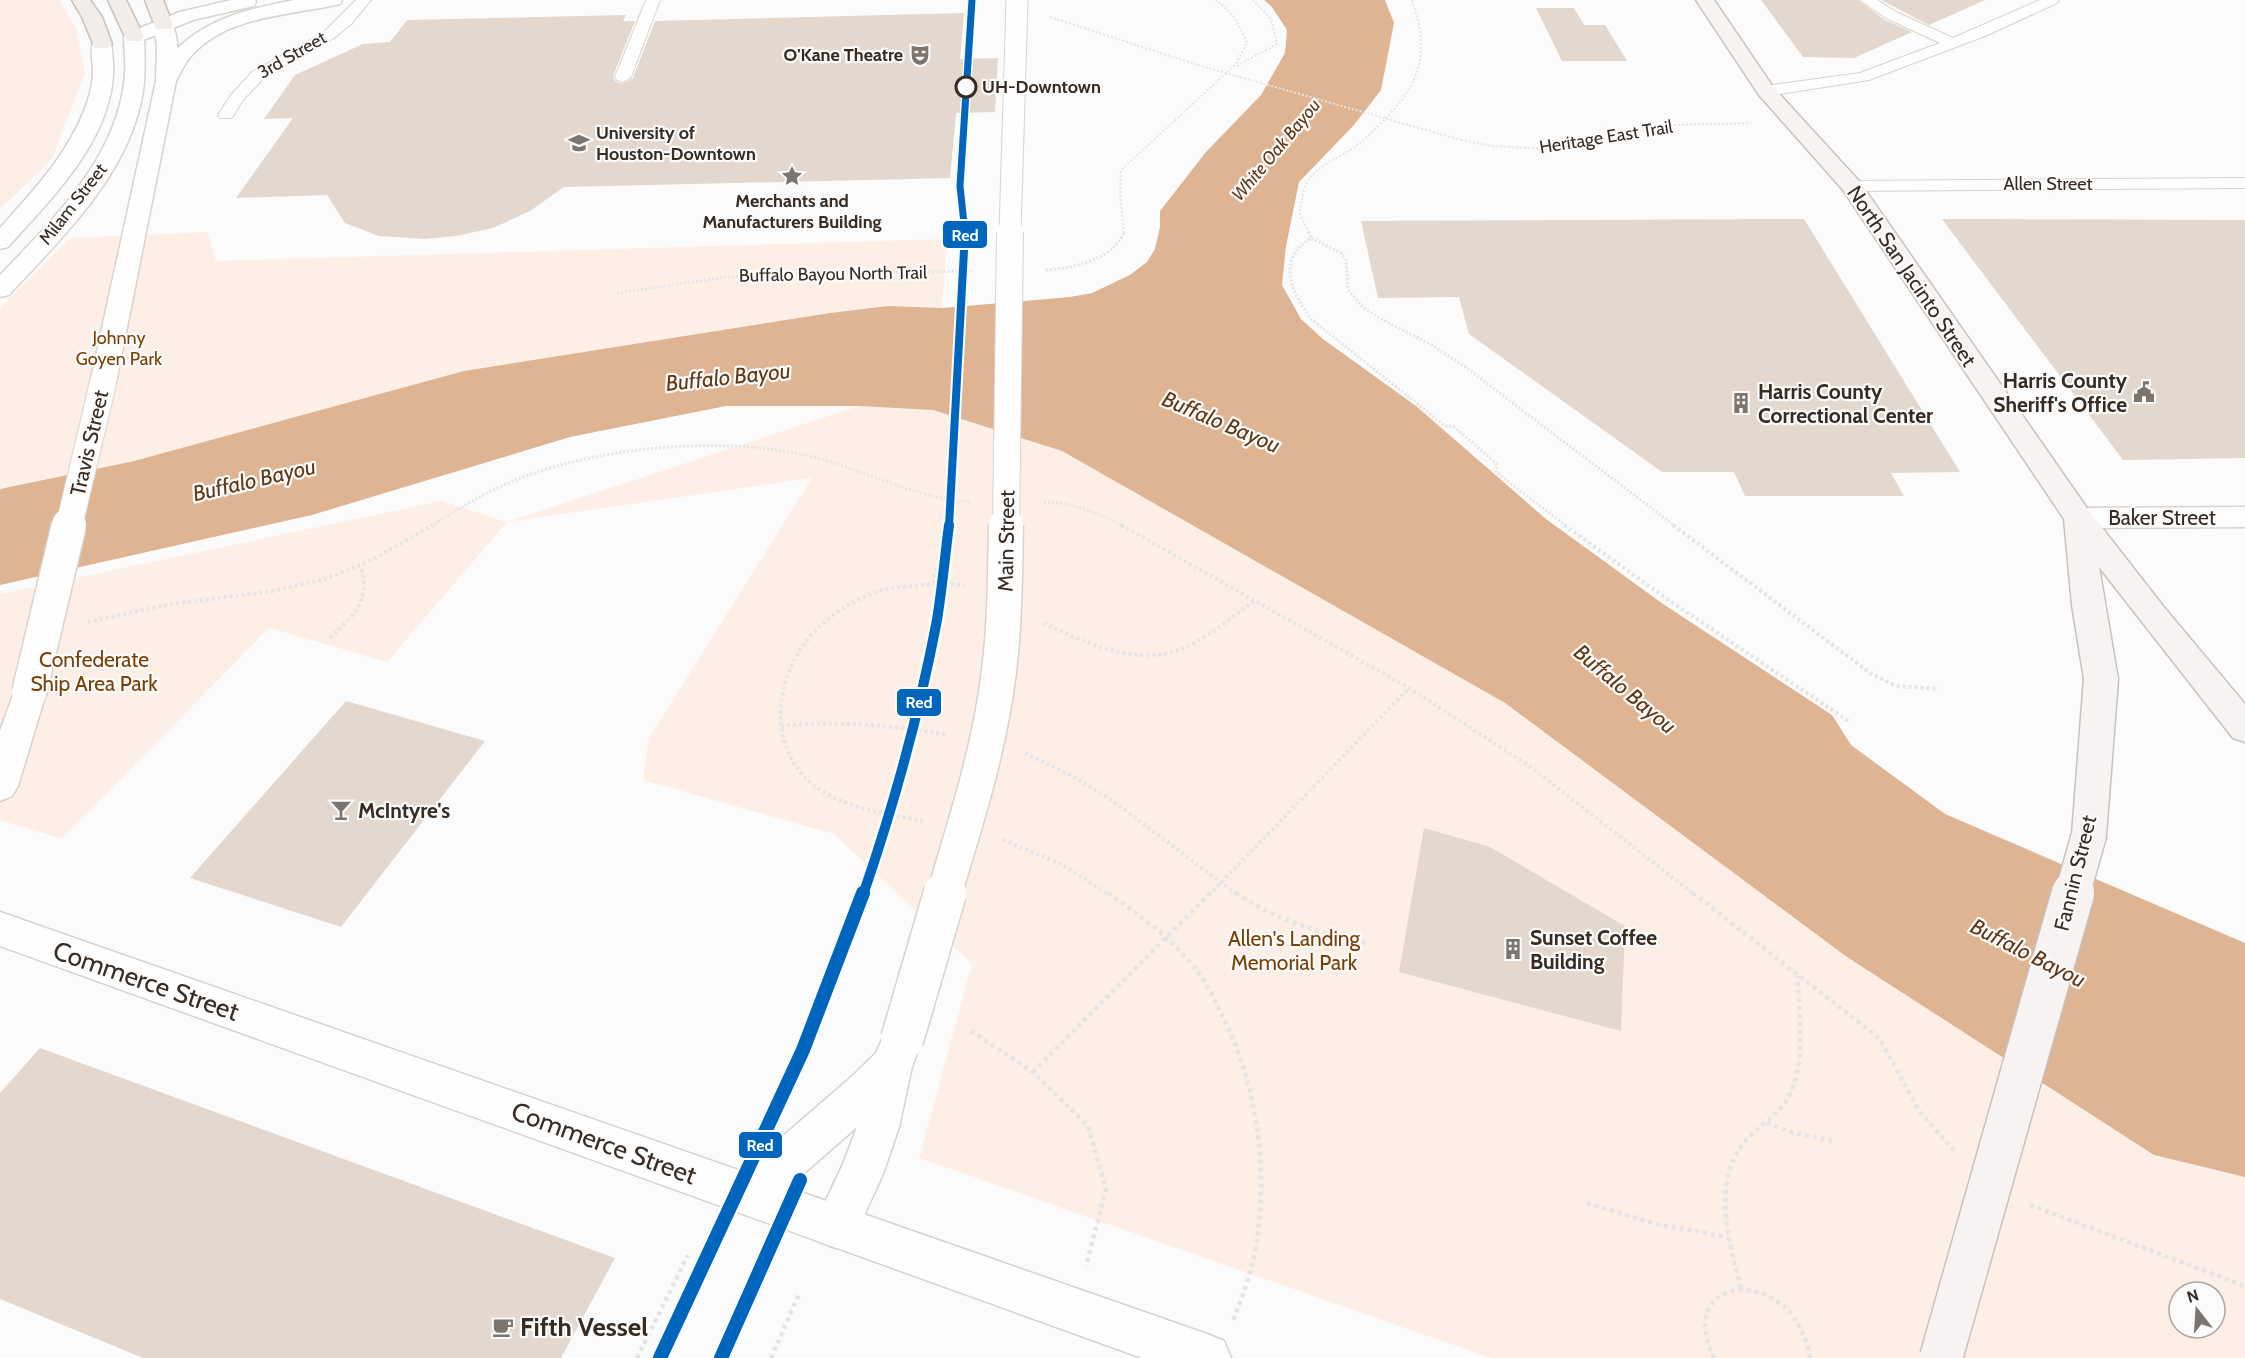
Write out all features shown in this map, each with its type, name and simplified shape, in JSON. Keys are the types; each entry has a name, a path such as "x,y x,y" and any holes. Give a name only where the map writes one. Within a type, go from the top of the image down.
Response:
{"highway":[{"path":"81,0 92,17 102,44"},
{"path":"117,0 134,37"},
{"path":"154,0 163,25"}],"main road":[{"path":"134,37 214,8 261,0"},
{"path":"166,81 182,54 200,38 229,24 268,12 333,0"},
{"name":"Main Street","path":"836,1226 861,1174 878,1127 896,1054 990,727 1000,661 1005,613 1009,273 1017,0"},
{"name":"North San Jacinto Street","path":"1705,0 1766,91 1851,186 2079,518 2152,614 2240,721"},
{"name":"Travis Street","path":"0,786 29,693 103,383 166,81 167,45 163,25"},
{"name":"Milam Street","path":"0,290 85,193 107,161 130,107 136,81 137,58 134,37"},
{"name":"Milam Street","path":"0,242 62,169 89,123 103,77 102,44"},
{"name":"Baker Street","path":"2079,518 2245,517"},
{"name":"Fannin Street","path":"1941,1358 2089,835 2101,679 2088,605 2079,518"},
{"name":"Commerce Street","path":"0,929 1075,1311 1219,1342"},
{"name":"Main Street","path":"748,1194 863,1095 896,1054"}],"lane":[{"name":"3rd Street","path":"225,115 236,96 263,69 325,38 339,27 364,0"},
{"path":"623,77 653,0"},
{"path":"1867,0 1891,15 1952,43"},
{"path":"1766,91 1863,77 1952,43 2052,0"},
{"name":"Allen Street","path":"1851,186 2245,183"}],"path":[{"path":"1216,0 1233,15 1247,42 1233,68"},
{"path":"1039,270 1074,266 1098,258 1116,245 1125,230 1118,186 1121,170 1233,68 1277,44 1277,29 1267,11 1253,0"},
{"path":"1311,238 1299,212 1308,180 1328,161 1356,147 1399,106 1418,77 1424,52 1419,17 1412,0"},
{"name":"Heritage East Trail","path":"1075,27 1198,65 1461,140 1493,146 1547,149 1674,125 1753,123"},
{"path":"1850,722 1700,623 1551,516 1496,472 1497,464 1454,427 1444,425 1311,319 1297,302 1289,274 1294,251 1300,243 1311,238 1326,243 1347,257 1348,291 1365,309 1430,344 1483,380 1859,666 1881,680 1903,689 1939,689"},
{"name":"Buffalo Bayou North Trail","path":"617,293 726,277 773,274 981,271"},
{"path":"934,583 948,500"},
{"path":"330,638 361,605 366,592 366,579 361,567"},
{"path":"927,822 870,811 849,804 822,790 801,773 789,757 781,726 780,704 786,673 793,658 817,629 843,610 888,589 950,582 967,587"},
{"path":"1042,622 1094,645 1126,653 1155,654 1179,650 1196,641 1256,600"},
{"path":"1033,1072 1221,883 1409,688"},
{"path":"781,726 830,722 906,728 950,735"},
{"path":"1021,751 1068,772 1094,787 1221,883 1263,910 1292,924 1370,944"},
{"path":"1000,839 1048,855 1076,870 1136,913 1190,960 1228,1024 1242,1058 1258,1125 1260,1212 1253,1262 1219,1342"},
{"path":"1741,1288 1725,1220 1725,1184 1743,1145 1781,1108 1792,1090 1797,1070 1798,975"},
{"path":"971,1031 1033,1072 1088,1126 1106,1189 1075,1311"},
{"path":"1904,1088 1933,1131 1958,1155"},
{"path":"1767,1123 1793,1133 1833,1141"},
{"path":"2020,1199 2245,1286"},
{"path":"1587,1203 1653,1226 1693,1234 1728,1237"},
{"path":"637,1358 688,1256"},
{"path":"1714,1358 1708,1348 1707,1314 1720,1294 1741,1288 1757,1290 1774,1298 1789,1311 1801,1327 1810,1358"},
{"path":"771,1358 799,1294"}],"green space":[{"path":"0,0 59,0 76,28 85,73 52,159 0,209"},
{"name":"Johnny Goyen Park","path":"208,232 216,261 947,239 942,308 888,306 780,322 0,489 0,308 70,238"},
{"name":"Allen's Landing Memorial Park","path":"859,406 933,410 1062,451 1505,703 2154,1155 2245,1177 2245,1358 1491,1358 919,1158 972,964 834,834 643,780 649,738 812,478 507,522"},
{"name":"Confederate Ship Area Park","path":"441,501 507,522 387,662 269,628 62,839 0,820 0,594"}],"water":[{"path":"1264,0 1385,0 1394,23 1381,90 1354,125 1299,182 1286,246 1282,285 1301,319 1323,339 1416,406 1546,519 1663,604 1832,715 1851,745 1945,814 2245,943 2245,1177 2154,1155 1847,957 1505,703 1062,451 933,410 859,406 726,406 570,437 312,515 0,585 0,489 134,461 464,371 830,313 888,306 942,308 1092,293 1130,275 1147,262 1155,249 1160,227 1160,211 1206,152 1261,95 1285,53 1287,30 1272,7"}],"building":[{"path":"1761,0 1858,0 1885,20 1912,32 1854,58 1803,57"},
{"path":"1881,0 1985,0 1929,25"},
{"path":"1536,8 1574,8 1584,25 1605,25 1627,61 1562,61"},
{"name":"University of Houston-Downtown","path":"964,13 960,59 998,58 995,112 956,113 950,178 564,187 530,211 493,228 456,236 424,239 379,236 345,223 327,195 236,198 293,118 264,119 295,75 363,44 390,42 407,20 626,15 623,21 635,21 613,76 615,81 622,84 633,78 655,21"},
{"name":"Harris County Correctional Center","path":"1804,219 1960,472 1891,473 1904,496 1745,496 1734,472 1662,472 1469,334 1459,297 1378,298 1361,221"},
{"path":"1942,219 2245,220 2245,458 2123,460"},
{"name":"McIntyre's","path":"346,701 485,741 341,927 190,878"},
{"name":"Sunset Coffee Building","path":"1424,828 1490,847 1625,926 1621,1031 1399,972"},
{"path":"40,1048 615,1258 561,1358 143,1358 0,1299 0,1093"}],"transit line":[{"name":"Red","path":"660,1358 803,1050 845,945 883,837 914,728 937,618 951,507 966,243 960,186 972,0"},
{"name":"Red","path":"721,1358 800,1180"}],"place":[{"name":"O'Kane Theatre","path":"920,55"},
{"name":"UH-Downtown","path":"966,87"},
{"name":"University of Houston-Downtown","path":"579,143"},
{"name":"Merchants and Manufacturers Building","path":"792,176"},
{"name":"Harris County Sheriff's Office","path":"2144,392"},
{"name":"Harris County Correctional Center","path":"1741,403"},
{"name":"McIntyre's","path":"341,810"},
{"name":"Sunset Coffee Building","path":"1513,949"},
{"name":"Fifth Vessel","path":"503,1327"}],"water label":[{"name":"White Oak Bayou","path":"1276,150"},
{"name":"Buffalo Bayou","path":"728,377"},
{"name":"Buffalo Bayou","path":"1221,422"},
{"name":"Buffalo Bayou","path":"254,480"},
{"name":"Buffalo Bayou","path":"1625,689"},
{"name":"Buffalo Bayou","path":"2028,953"}]}
